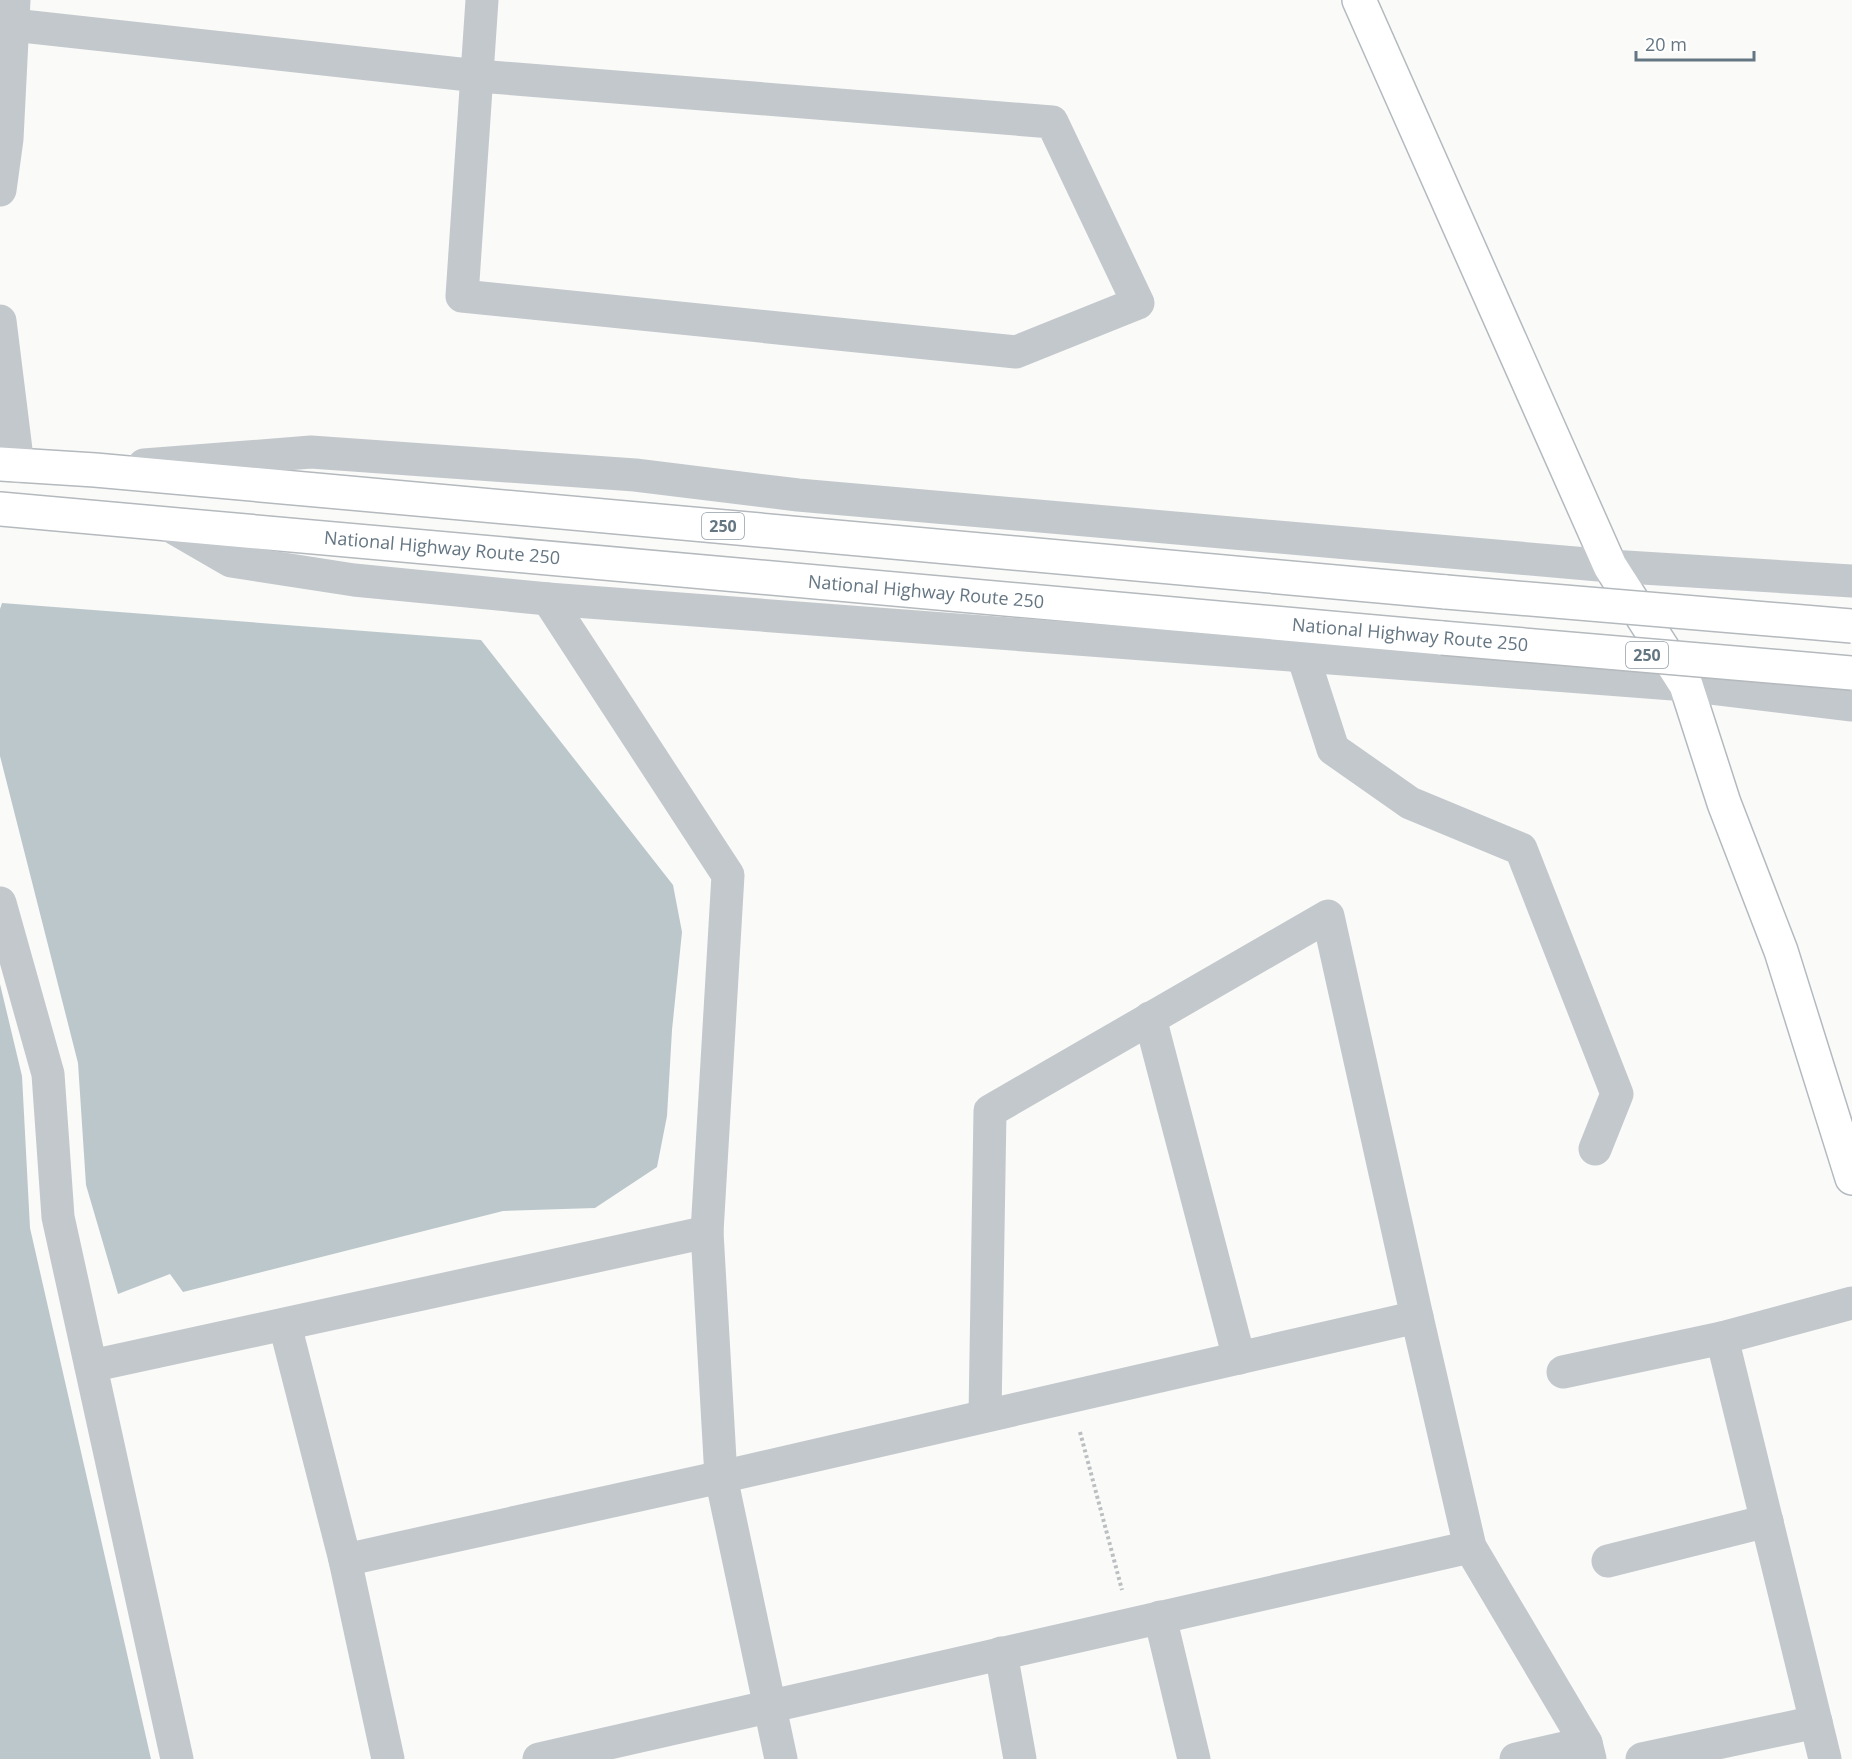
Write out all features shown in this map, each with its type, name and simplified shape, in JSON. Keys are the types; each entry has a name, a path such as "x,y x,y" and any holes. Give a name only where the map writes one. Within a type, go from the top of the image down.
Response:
{"main road":[{"path":"1359,0 1610,566 1686,685 1724,803 1781,951 1852,1178"},
{"name":"250","path":"9,465 94,470 1446,592 1852,626"},
{"name":"National Highway Route 250","path":"0,510 1852,673"}],"street":[{"path":"0,190 13,13 478,76 1052,122 1138,303 1016,352 462,296 478,76 482,0"},
{"path":"0,321 9,465"},
{"path":"94,470 311,452 635,475 798,495 1610,566 1852,581"},
{"path":"167,524 231,561 354,580 548,600 1686,685 1852,705"},
{"path":"548,600 728,875 706,1232 721,1477 781,1759"},
{"path":"1304,656 1333,749 1410,803 1521,849 1617,1094 1595,1149"},
{"path":"0,903 48,1074 58,1217 177,1759"},
{"path":"985,1416 990,1111 1328,916 1470,1546 1588,1751 1516,1759"},
{"path":"1150,1018 1239,1358"},
{"path":"91,1366 706,1232"},
{"path":"1563,1372 1722,1338 1852,1303"},
{"path":"345,1560 721,1477 1417,1317"},
{"path":"285,1325 345,1560 388,1759"},
{"path":"1722,1338 1826,1759"},
{"path":"1608,1561 1767,1521"},
{"path":"539,1759 1470,1546"},
{"path":"1145,1620 1194,1759"},
{"path":"1001,1653 1020,1759"},
{"path":"1642,1759 1816,1722"}],"path":[{"path":"1071,1396 1145,1620"}],"shaded area":[{"path":"2,603 481,640 673,885 682,932 672,1030 667,1116 657,1167 595,1208 503,1211 183,1292 170,1274 118,1294 86,1185 78,1063 0,756 0,609"},
{"path":"0,984 22,1076 30,1228 151,1759 0,1759"}]}
